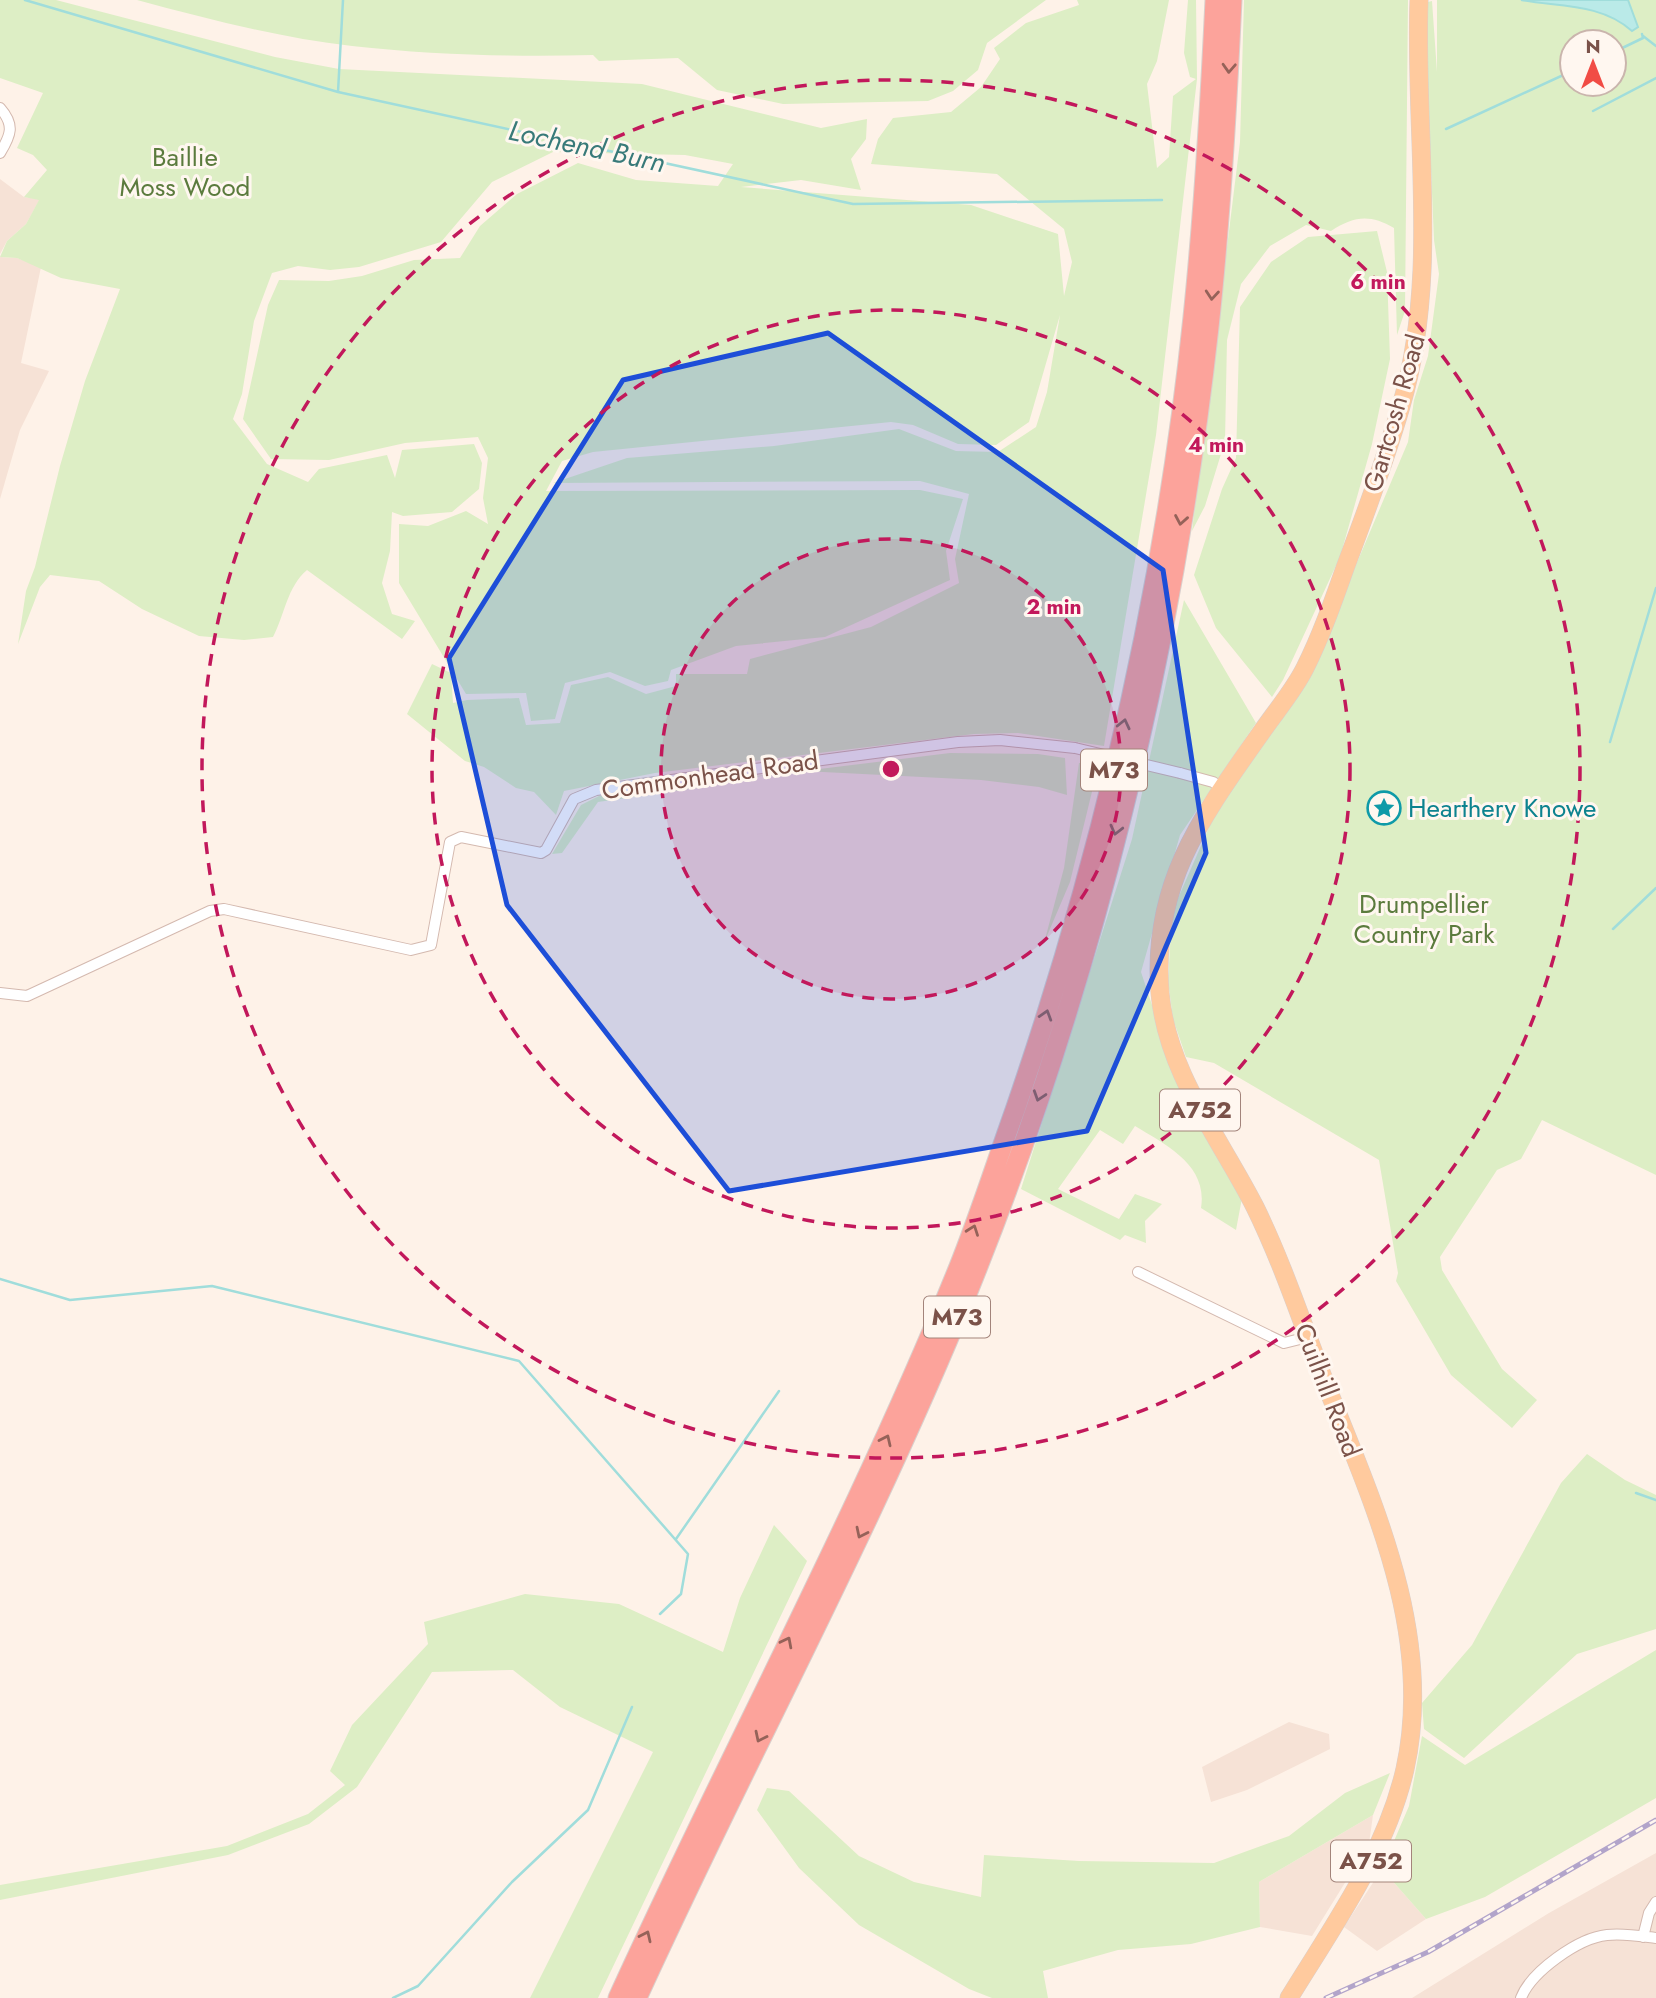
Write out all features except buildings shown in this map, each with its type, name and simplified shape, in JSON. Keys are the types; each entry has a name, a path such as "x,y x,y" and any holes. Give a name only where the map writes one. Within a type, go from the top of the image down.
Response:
{"highway":[{"name":"M73","path":"618,1998 901,1407 982,1206 1038,1043 1076,915 1134,681 1175,456 1192,320 1208,146 1215,0"},
{"name":"M73","path":"637,1998 726,1806 904,1441 970,1286 1038,1100 1071,995 1102,887 1151,685 1191,464 1209,328 1226,151 1232,0"}],"main road":[{"name":"Gartcosh Road","path":"1222,788 1304,671 1375,488 1403,400 1421,316 1419,0"},
{"name":"Cuilhill Road","path":"1222,788 1193,833 1169,892 1160,936 1161,1003 1171,1046 1186,1082 1255,1207 1308,1338 1403,1601 1411,1643 1414,1695 1404,1773 1382,1837 1367,1868 1289,1998"}],"street":[{"path":"0,108 11,127 10,137 0,153"},
{"name":"Commonhead Road","path":"0,993 27,996 210,911 224,909 411,950 431,945 450,842 461,837 541,853 546,850 574,799 596,790 958,742 1000,740 1075,748 1180,773 1213,782 1222,788"},
{"path":"1138,1272 1284,1343 1308,1338"},
{"path":"1643,1937 1649,1913 1656,1902"},
{"path":"1521,1998 1538,1972 1584,1942 1607,1935 1656,1938"}],"highlighted area":[{"path":"828,333 1163,570 1206,853 1087,1131 729,1191 507,905 449,658 623,380"}],"shaded area":[{"path":"0,179 24,197 40,199 26,224 7,241 0,254"},
{"path":"0,257 17,258 41,267 21,363 49,371 20,430 0,499"},
{"path":"1289,1722 1329,1734 1330,1749 1247,1790 1211,1802 1202,1767"},
{"path":"1373,1815 1369,1844 1312,1936 1260,1927 1259,1882"},
{"path":"1656,1853 1656,1998 1412,1998 1549,1913"},
{"path":"1382,1869 1426,1919 1377,1951 1344,1927"}],"green space":[{"name":"Baillie Moss Wood","path":"0,0 56,0 275,57 339,69 642,84 821,128 867,119 866,139 851,159 861,190 801,180 741,187 971,205 1058,234 1064,296 1072,262 1064,229 997,174 871,164 878,139 893,118 951,112 981,87 1000,59 994,48 1026,23 1079,5 1077,0 1169,0 1157,61 1147,84 1157,168 1169,157 1173,96 1196,79 1190,77 1184,53 1188,0 1196,0 1197,79 1156,435 1104,746 1018,733 974,734 655,773 564,791 556,815 534,792 516,788 484,767 465,761 407,714 432,664 451,673 453,703 519,698 526,725 560,723 571,685 608,677 646,694 676,686 676,674 747,674 750,659 871,627 959,583 955,559 969,494 920,481 553,483 627,458 774,446 899,429 956,451 998,452 1036,427 1047,392 1060,315 1029,422 996,445 958,444 913,425 891,422 593,452 562,461 546,491 920,490 963,499 946,551 950,580 825,637 736,646 671,670 668,681 645,686 610,672 565,683 555,719 531,721 526,693 466,694 399,583 399,524 428,526 466,511 488,524 483,498 488,458 478,437 405,443 329,460 271,459 243,419 268,305 279,280 329,281 362,276 414,260 460,258 480,226 517,194 578,163 636,180 718,186 733,164 685,155 553,152 492,182 441,242 359,267 330,270 298,266 272,273 254,321 242,394 233,419 267,464 308,482 319,469 387,455 395,478 402,450 474,444 482,463 479,489 452,512 403,516 392,512 390,551 382,583 392,614 415,621 402,639 307,570 295,584 273,637 244,640 199,636 142,609 99,581 50,575 40,587 18,644 26,591 35,567 60,466 85,381 120,289 61,278 17,258 0,257 7,241 26,224 39,200 24,197 47,170 33,155 17,148 43,93 0,78"},
{"path":"137,0 1046,0 987,43 978,70 953,91 928,101 783,104 717,90 678,58 599,61 593,55 473,55 352,46 271,33"},
{"path":"1244,0 1408,0 1405,311 1397,335 1394,228 1385,223 1370,219 1355,220 1331,231 1306,225 1270,246 1241,284 1227,340 1225,441 1205,506 1192,531 1240,142"},
{"name":"Drumpellier Country Park","path":"1437,0 1656,0 1656,1175 1542,1120 1521,1159 1497,1170 1440,1257 1442,1270 1502,1369 1537,1400 1512,1428 1451,1375 1396,1281 1398,1273 1379,1160 1214,1063 1186,1057 1173,1019 1168,981 1172,912 1214,816 1320,650 1408,442 1414,400 1428,356 1439,274 1434,240 1424,3 1432,1 1437,72"},
{"path":"1377,231 1387,272 1390,359 1372,444 1340,557 1283,680 1272,697 1216,628 1194,575 1222,489 1236,458 1240,307 1271,262 1308,237"},
{"path":"1184,600 1256,723 1180,835 1141,972 1171,1062 1242,1198 1236,1230 1201,1208 1198,1180 1191,1168 1171,1149 1135,1126 1123,1144 1100,1130 1058,1189 1119,1219 1135,1194 1162,1204 1145,1221 1146,1243 1125,1235 1120,1240 1021,1189 1132,839"},
{"path":"950,753 1038,754 1065,758 1067,795 1039,787 981,780 803,771"},
{"path":"1079,763 1099,763 1070,882 1044,943 1064,868"},
{"path":"803,771 728,780 737,778"},
{"path":"728,780 697,788 598,802 562,853 552,854 581,805 599,796"},
{"path":"1587,1454 1625,1480 1656,1495 1656,1629 1577,1654 1464,1758 1424,1729 1422,1703 1472,1645 1561,1483"},
{"path":"774,1525 807,1561 598,1998 530,1998 653,1752 560,1707 513,1670 432,1672 357,1787 309,1824 228,1855 0,1900 0,1885 227,1846 308,1814 345,1785 330,1771 352,1725 428,1644 424,1622 525,1594 619,1604 723,1652 740,1598"},
{"path":"1656,1650 1656,1798 1485,1897 1426,1919 1382,1869 1409,1806 1422,1736 1465,1765"},
{"path":"1390,1773 1373,1815 1259,1882 1260,1927 1191,1944 1118,1950 1043,1971 1048,1998 992,1998 969,1989 859,1925 799,1868 757,1810 767,1788 789,1791 859,1856 914,1882 981,1897 984,1855 1079,1861 1214,1863 1289,1836 1345,1793"}],"water":[{"path":"1521,0 1628,0 1638,27 1632,31 1607,15"}],"waterway":[{"name":"Lochend Burn","path":"25,0 338,92 853,204 1162,200"},
{"path":"338,92 343,0"},
{"path":"1628,45 1643,38 1642,34"},
{"path":"1643,36 1656,46"},
{"path":"1446,129 1558,77"},
{"path":"1593,111 1656,78"},
{"path":"1610,742 1656,588"},
{"path":"1613,929 1656,888"},
{"path":"0,1279 70,1300 212,1286 519,1361 688,1554 681,1594 660,1614"},
{"path":"676,1539 779,1391"},
{"path":"1636,1493 1656,1500"},
{"path":"393,1998 418,1986 512,1882 588,1810 632,1707"}],"railway":[{"path":"1326,1998 1428,1952 1656,1820"}],"place":[{"name":"Hearthery Knowe","path":"1384,808"}]}
